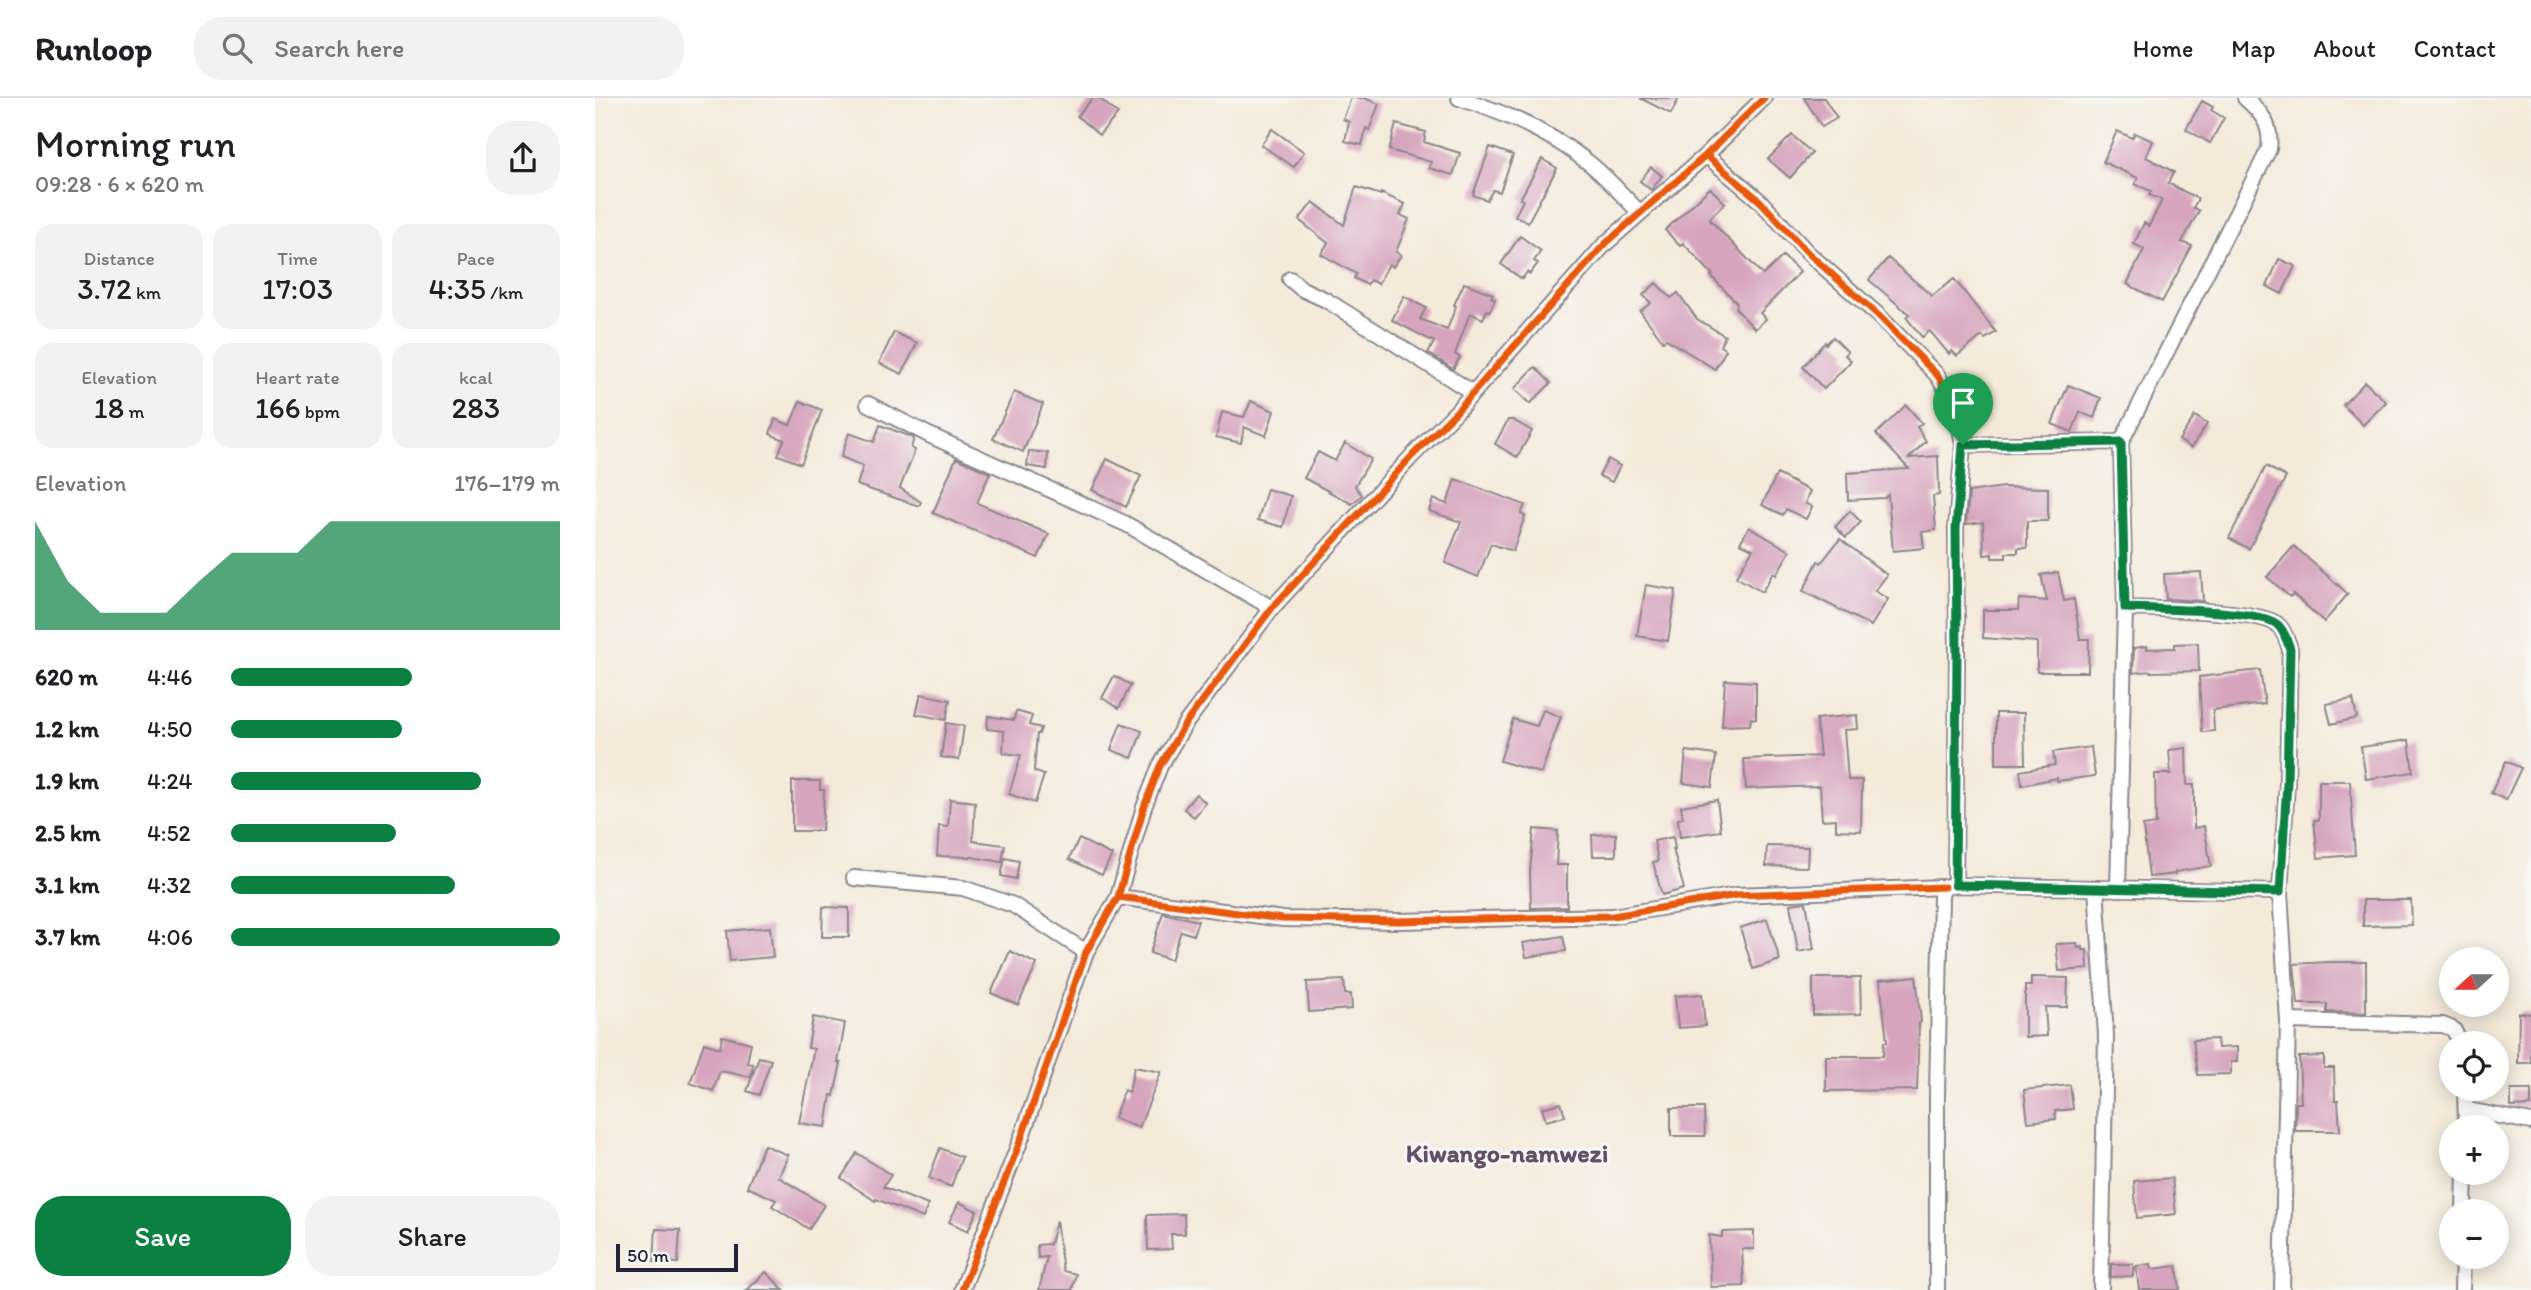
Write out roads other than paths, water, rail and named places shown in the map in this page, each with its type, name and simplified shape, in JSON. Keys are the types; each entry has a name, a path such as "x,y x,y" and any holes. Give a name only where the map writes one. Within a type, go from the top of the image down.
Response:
{"street":[{"path":"1459,98 1519,119 1542,132 1590,163 1639,212"},
{"path":"962,1290 1021,1139 1086,953 1118,897 1144,807 1160,766 1185,724 1272,608 1604,245 1706,155 1764,98"},
{"path":"2118,889 2125,608 2121,442 2269,149 2270,131 2267,122 2262,113 2245,98"},
{"path":"1706,155 1760,201 1808,253 1879,316 1938,376 1956,406 1963,445 1956,529 1957,651 1949,886 1941,896 1937,1290"},
{"path":"1290,279 1302,289 1327,300 1472,392"},
{"path":"868,404 929,435 1126,524 1272,608"},
{"path":"1963,445 2121,442"},
{"path":"2125,608 2253,615 2277,624 2290,649 2287,783 2280,892 2288,1021 2282,1290"},
{"path":"854,878 963,888 1013,905 1086,953"},
{"path":"1118,897 1283,919 1399,921 1613,916 1737,895 1949,886 2280,892"},
{"path":"2096,888 2106,1035 2101,1290"},
{"path":"2288,1021 2443,1025 2454,1031"},
{"path":"2466,1101 2466,1115"},
{"path":"2466,1110 2531,1122"},
{"path":"2462,1290 2463,1269"}],"district":[{"name":"Kiwango-namwezi","path":"1507,1153"}]}
